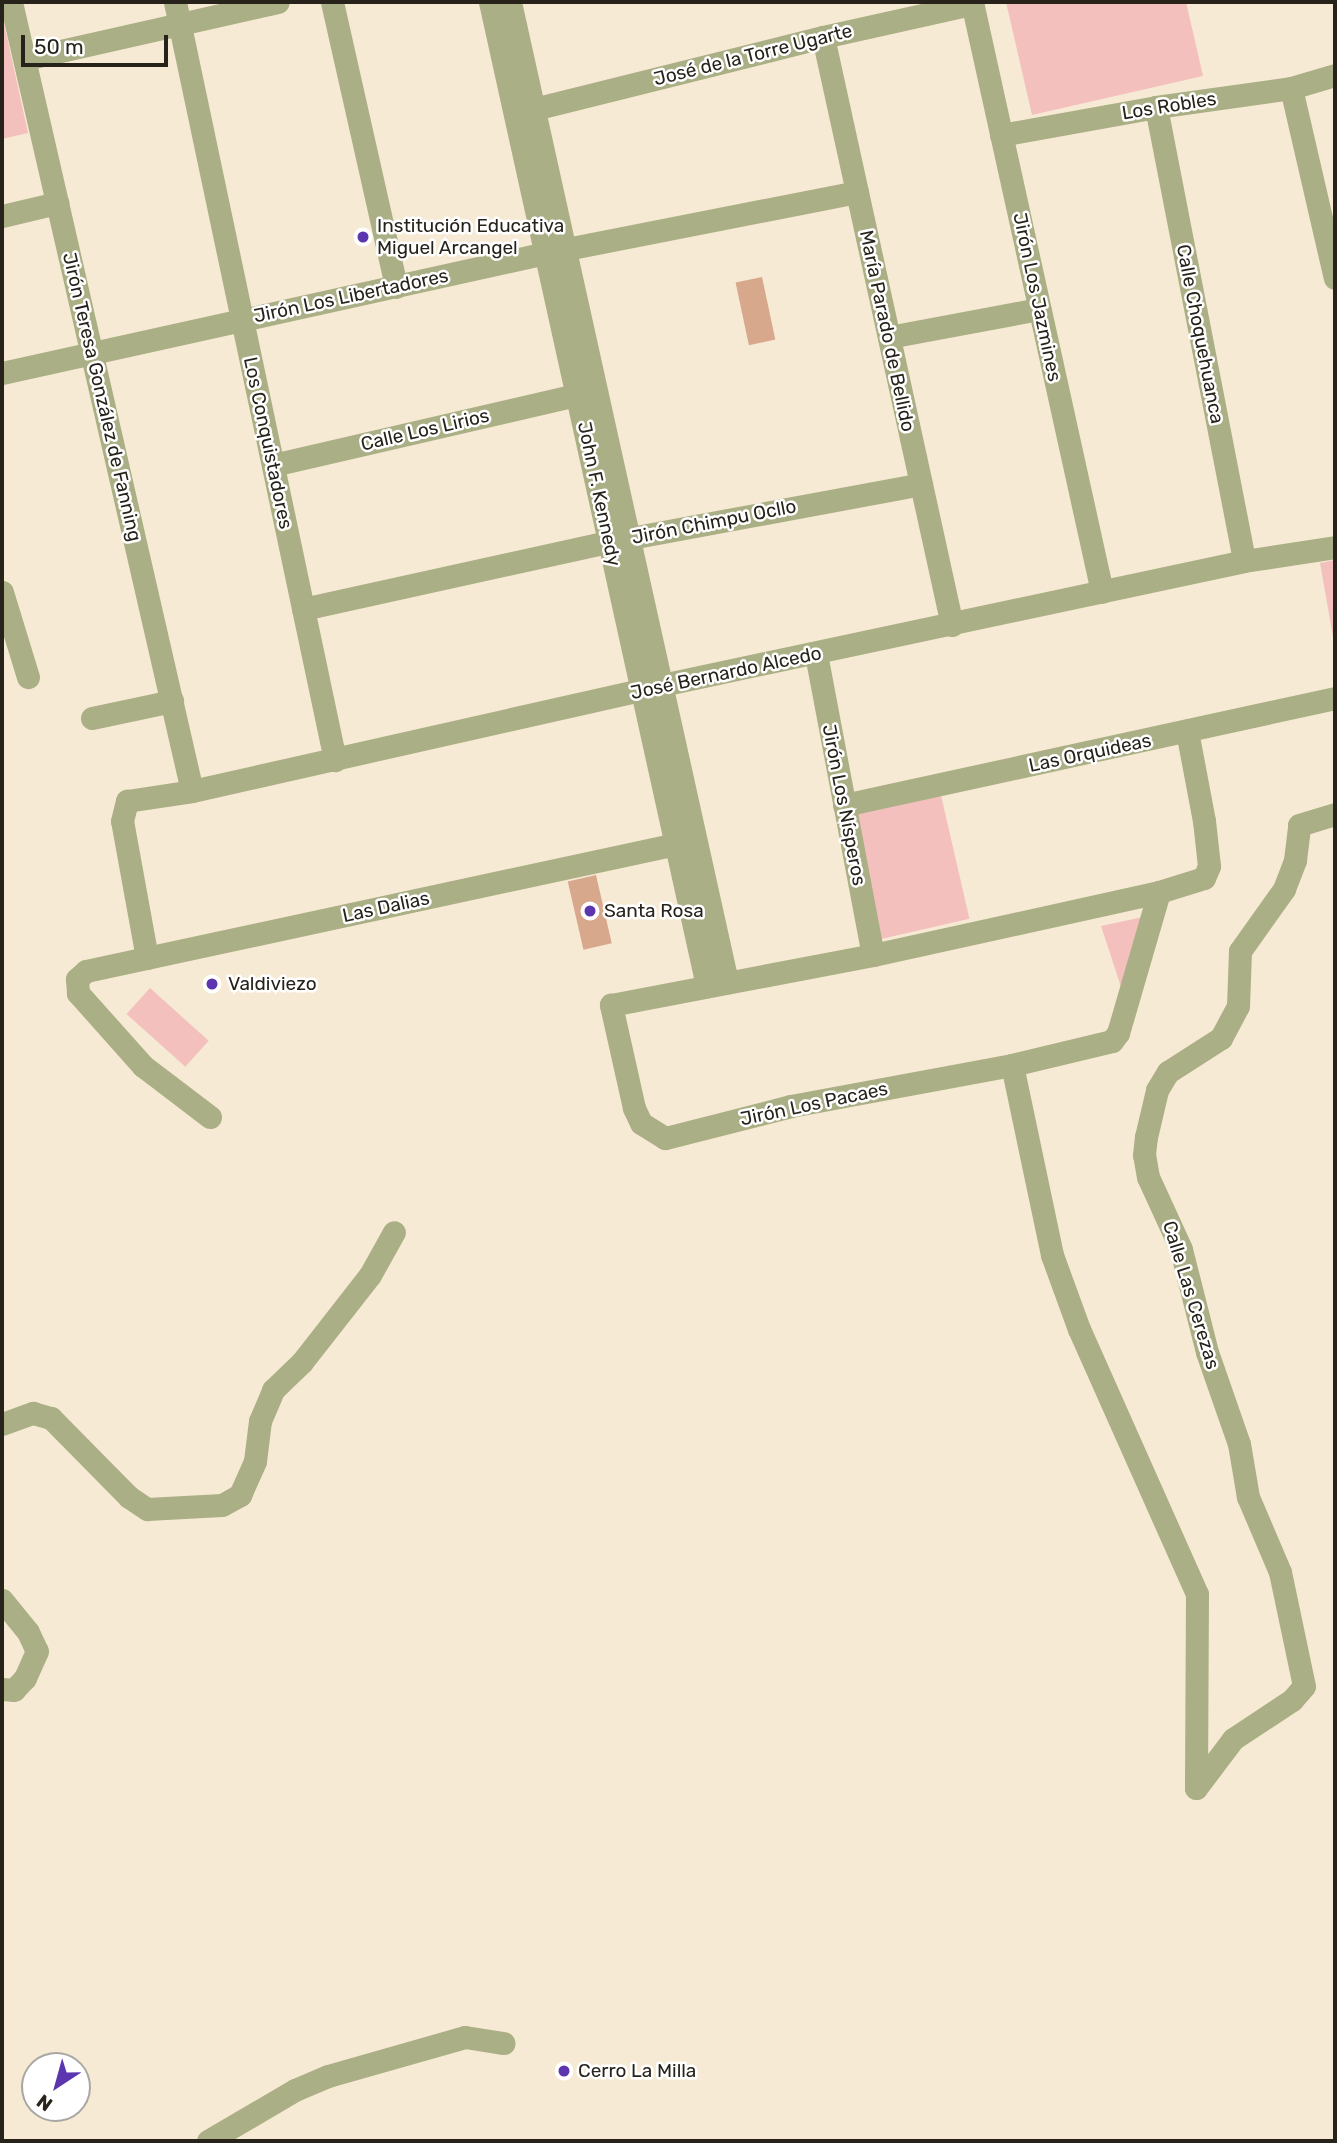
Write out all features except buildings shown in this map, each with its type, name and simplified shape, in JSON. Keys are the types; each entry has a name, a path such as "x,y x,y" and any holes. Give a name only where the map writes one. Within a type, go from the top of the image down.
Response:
{"street":[{"name":"Jirón Teresa González de Fanning","path":"11,2 192,791"},
{"name":"Los Conquistadores","path":"175,2 335,760"},
{"path":"24,59 278,2"},
{"path":"332,2 396,287"},
{"name":"John F. Kennedy","path":"490,2 556,251 717,984"},
{"name":"John F. Kennedy","path":"510,2 534,109 577,395 620,540"},
{"name":"José de la Torre Ugarte","path":"534,109 972,3"},
{"name":"Jirón Los Jazmines","path":"972,3 1102,592"},
{"name":"María Parado de Bellido","path":"823,37 952,625"},
{"name":"Los Robles","path":"1001,135 1156,107 1291,88 1335,75"},
{"path":"1291,88 1335,278"},
{"name":"Calle Choquehuanca","path":"1156,107 1244,561"},
{"name":"Jirón Los Libertadores","path":"2,373 91,351 556,251 857,192"},
{"path":"2,216 58,203"},
{"path":"889,337 1040,309"},
{"name":"Calle Los Lirios","path":"273,465 577,395"},
{"name":"Jirón Chimpu Ocllo","path":"303,609 620,540 921,484"},
{"name":"José Bernardo Alcedo","path":"146,958 122,809 127,801 192,791 653,687 1244,561 1335,547"},
{"path":"2,592 28,677"},
{"name":"Jirón Los Nísperos","path":"816,654 873,955"},
{"name":"Las Orquideas","path":"844,805 1335,698"},
{"path":"92,718 172,701"},
{"path":"717,984 873,955 1160,892 1204,878 1209,866 1204,821 1187,732"},
{"name":"Calle Las Cerezas","path":"1012,1065 1052,1255 1089,1352 1197,1594 1196,1788 1233,1739 1292,1700 1304,1686 1280,1572 1254,1517 1239,1444 1207,1352 1181,1250 1148,1177 1144,1155 1157,1090 1168,1072 1222,1038 1238,1006 1240,951 1284,889 1295,860 1299,825 1335,814"},
{"name":"Las Dalias","path":"210,1116 143,1066 78,993 77,979 86,971 686,842"},
{"name":"Jirón Los Pacaes","path":"717,984 611,1005 634,1108 641,1123 665,1138 792,1106 1012,1065 1112,1041 1118,1033 1125,999 1160,892"},
{"path":"2,1424 33,1413 51,1418 129,1497 147,1509 222,1505 240,1495 256,1461 260,1421 273,1390 302,1362 370,1275 394,1232"},
{"path":"2,1600 28,1632 37,1651 25,1678 13,1690 2,1689"},
{"path":"208,2141 295,2090 328,2076 465,2037 504,2043"}],"shaded area":[{"path":"1006,2 1186,2 1203,76 1032,115"},
{"path":"2,14 28,133 2,139"},
{"path":"1335,560 1335,648 1320,563"},
{"path":"940,791 969,919 878,940 848,812"},
{"path":"1152,915 1125,999 1101,926"},
{"path":"150,988 209,1041 185,1067 127,1014"}],"place":[{"name":"Institución Educativa Miguel Arcangel","path":"363,237"},
{"name":"Santa Rosa","path":"590,911"},
{"name":"Valdiviezo","path":"212,984"},
{"name":"Cerro La Milla","path":"564,2071"}]}
